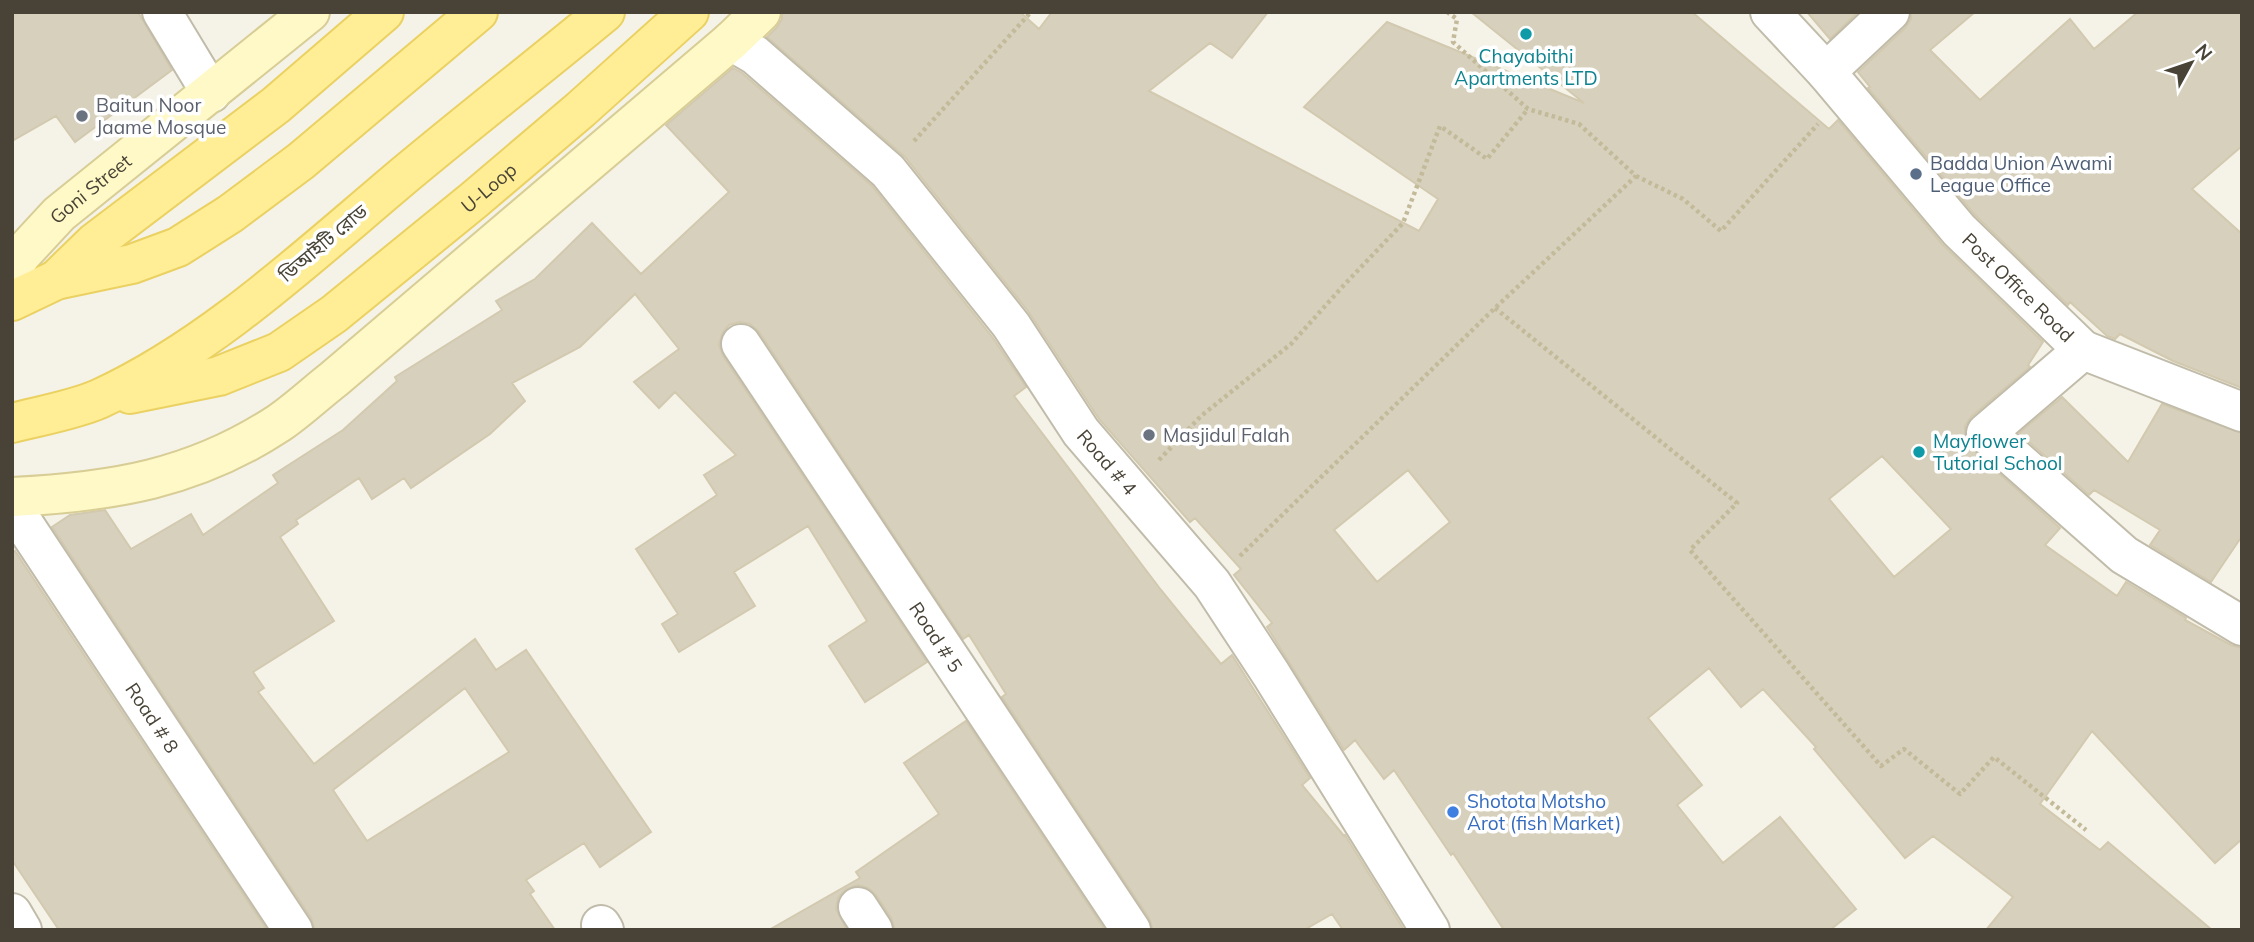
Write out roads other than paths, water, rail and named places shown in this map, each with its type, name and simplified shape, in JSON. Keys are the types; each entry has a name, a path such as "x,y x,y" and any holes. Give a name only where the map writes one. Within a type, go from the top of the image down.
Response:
{"main road":[{"path":"56,280 94,243 276,105 384,12"},
{"path":"12,301 56,280 132,264 178,247 230,214 301,161 478,12"},
{"name":"ডিআইটি রোড","path":"12,423 97,400 168,361 234,315 317,249 447,139 605,12"},
{"name":"U-Loop","path":"97,400 219,376 279,352 334,314 401,260 580,110 689,12"}],"street":[{"path":"162,12 211,93"},
{"name":"Goni Street","path":"12,268 59,214 310,12"},
{"path":"12,497 72,494 144,482 219,457 280,422 731,41 761,12"},
{"name":"Post Office Road","path":"1770,12 1959,230 2083,350 1986,433 2124,555 2242,626"},
{"path":"1835,84 1890,12"},
{"name":"Road # 4","path":"731,41 755,55 888,171 1011,325 1081,432 1212,584 1430,930"},
{"name":"Road # 5","path":"741,344 1131,930"},
{"path":"2083,350 2242,412"},
{"name":"Road # 8","path":"12,506 293,930"},
{"path":"12,913 22,930"}],"place":[{"name":"Chayabithi Apartments LTD","path":"1526,34"},
{"name":"Baitun Noor Jaame Mosque","path":"82,116"},
{"name":"Badda Union Awami League Office","path":"1916,174"},
{"name":"Masjidul Falah","path":"1149,435"},
{"name":"Mayflower Tutorial School","path":"1919,452"},
{"name":"Shotota Motsho Arot (fish Market)","path":"1453,812"}]}
